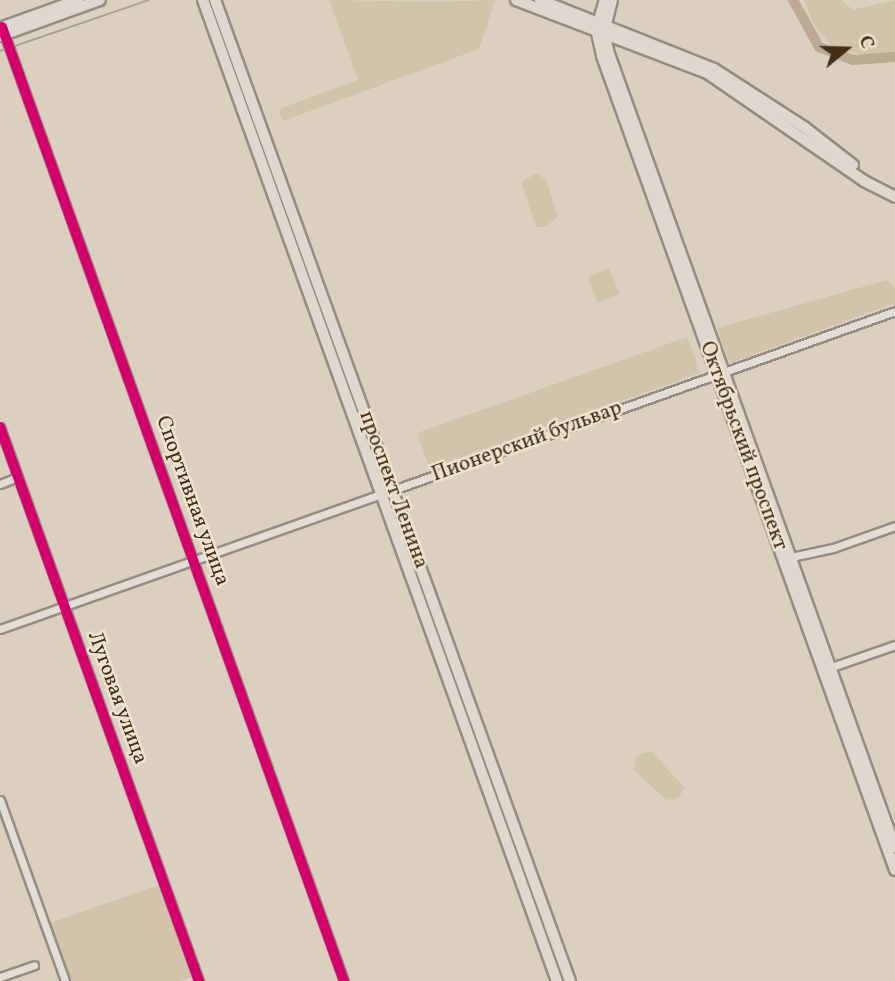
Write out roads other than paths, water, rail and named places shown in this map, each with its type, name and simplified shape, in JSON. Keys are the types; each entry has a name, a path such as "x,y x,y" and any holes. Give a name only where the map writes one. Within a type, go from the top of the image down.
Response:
{"main road":[{"path":"2,31 78,0"},
{"path":"2,31 100,0"},
{"name":"проспект Ленина","path":"203,0 557,981"},
{"name":"проспект Ленина","path":"215,0 570,981"},
{"path":"516,0 601,26 725,74 856,168 895,189"},
{"path":"540,0 713,76 849,171 895,197"},
{"path":"601,26 605,0"},
{"path":"601,26 612,0"},
{"name":"Октябрьский проспект","path":"601,26 720,372 827,669 895,846"},
{"name":"Октябрьский проспект","path":"720,372 791,557 895,870"},
{"name":"Пионерский бульвар","path":"382,494 393,490"},
{"path":"495,809 506,803"}],"street":[{"name":"Спортивная улица","path":"2,31 344,981"},
{"name":"Пионерский бульвар","path":"393,490 895,311"},
{"name":"Луговая улица","path":"0,427 199,981"},
{"path":"0,484 17,477"},
{"name":"Пионерский бульвар","path":"0,629 382,494"},
{"path":"791,557 895,526"},
{"path":"827,669 895,645"},
{"path":"0,800 65,981"},
{"path":"0,977 34,965"}],"waterway":[{"path":"793,0 819,47 853,60 895,57"}],"tram line":[{"path":"0,51 149,0"}]}
